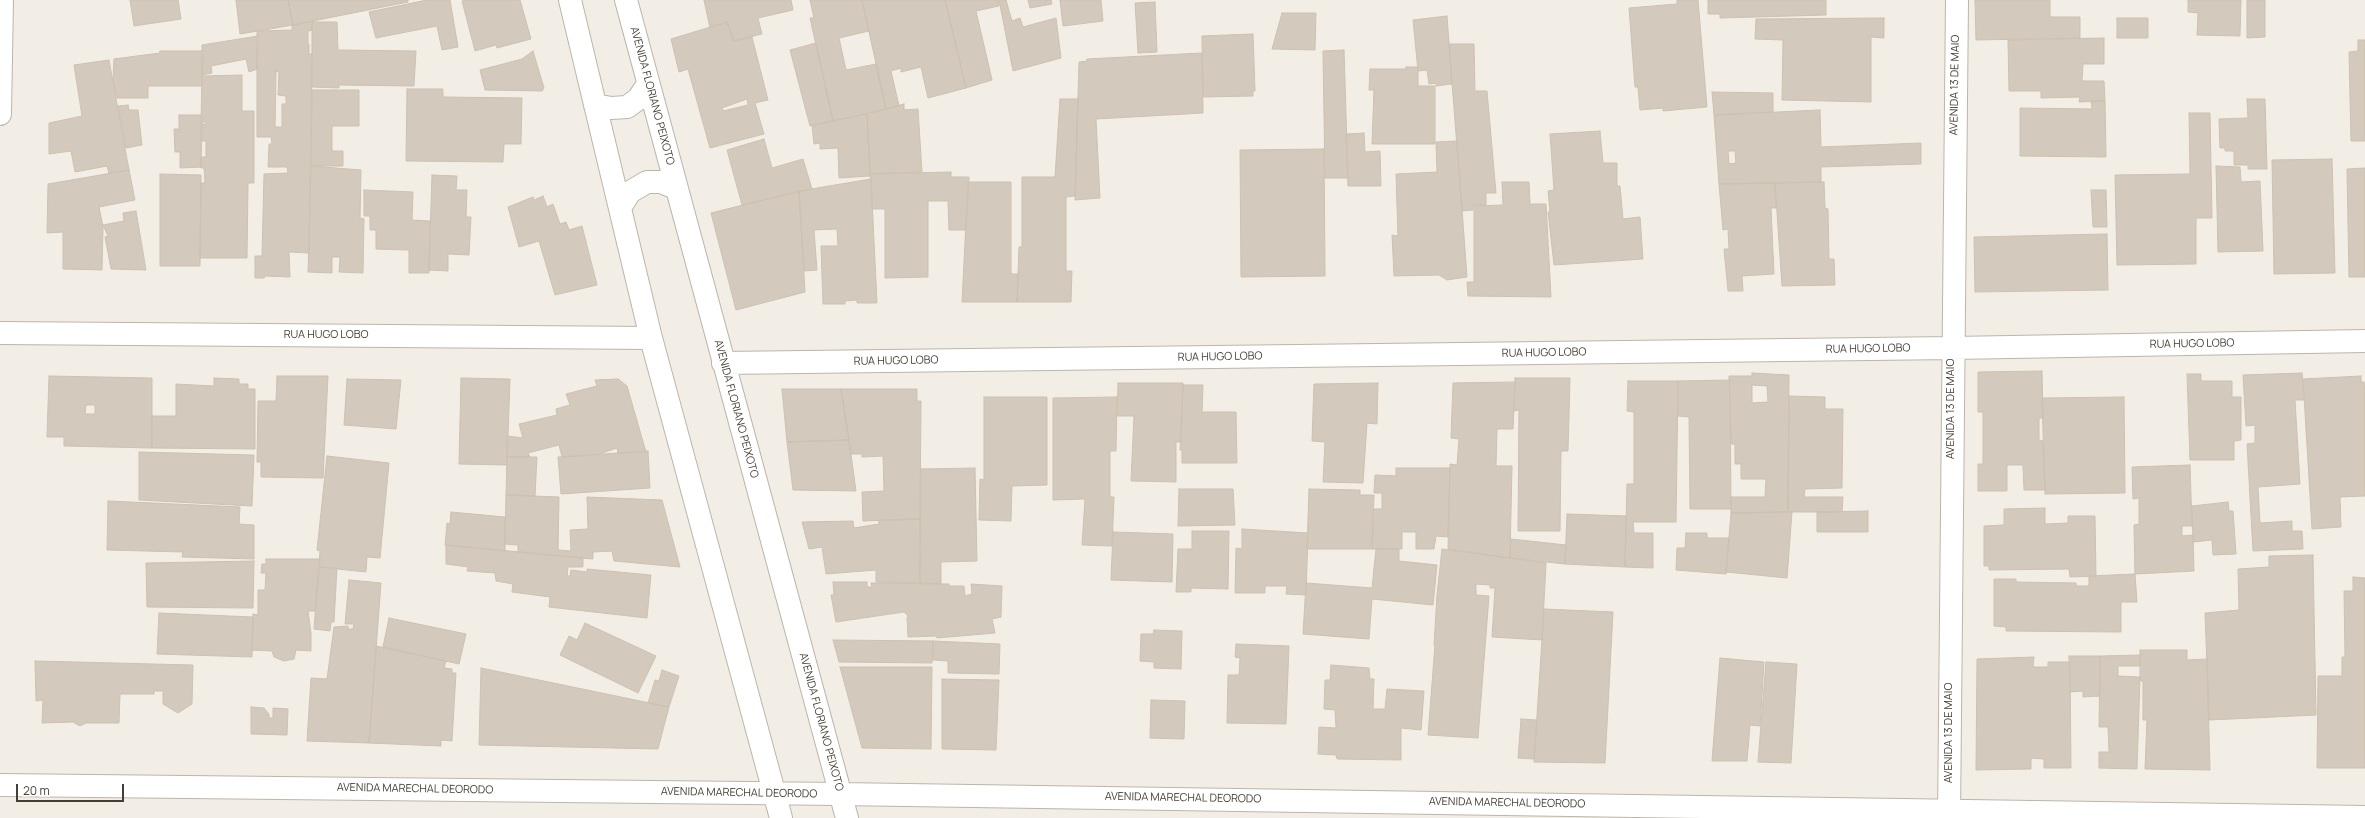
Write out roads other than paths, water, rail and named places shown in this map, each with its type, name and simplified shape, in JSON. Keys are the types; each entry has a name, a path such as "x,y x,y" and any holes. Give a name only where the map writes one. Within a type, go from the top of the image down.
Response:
{"street":[{"path":"0,114 2,0"},
{"path":"570,0 651,338 781,818"},
{"name":"AVENIDA FLORIANO PEIXOTO","path":"626,0 847,818"},
{"name":"AVENIDA 13 DE MAIO","path":"1949,814 1952,348 1957,0"},
{"path":"595,105 611,108 628,107 638,99 648,84"},
{"path":"620,208 630,192 648,182 661,182 676,188"},
{"name":"RUA HUGO LOBO","path":"0,333 651,338"},
{"name":"RUA HUGO LOBO","path":"723,363 1952,348 2365,341"},
{"name":"AVENIDA MARECHAL DEORODO","path":"0,785 774,793 1949,814 2365,817"}]}
